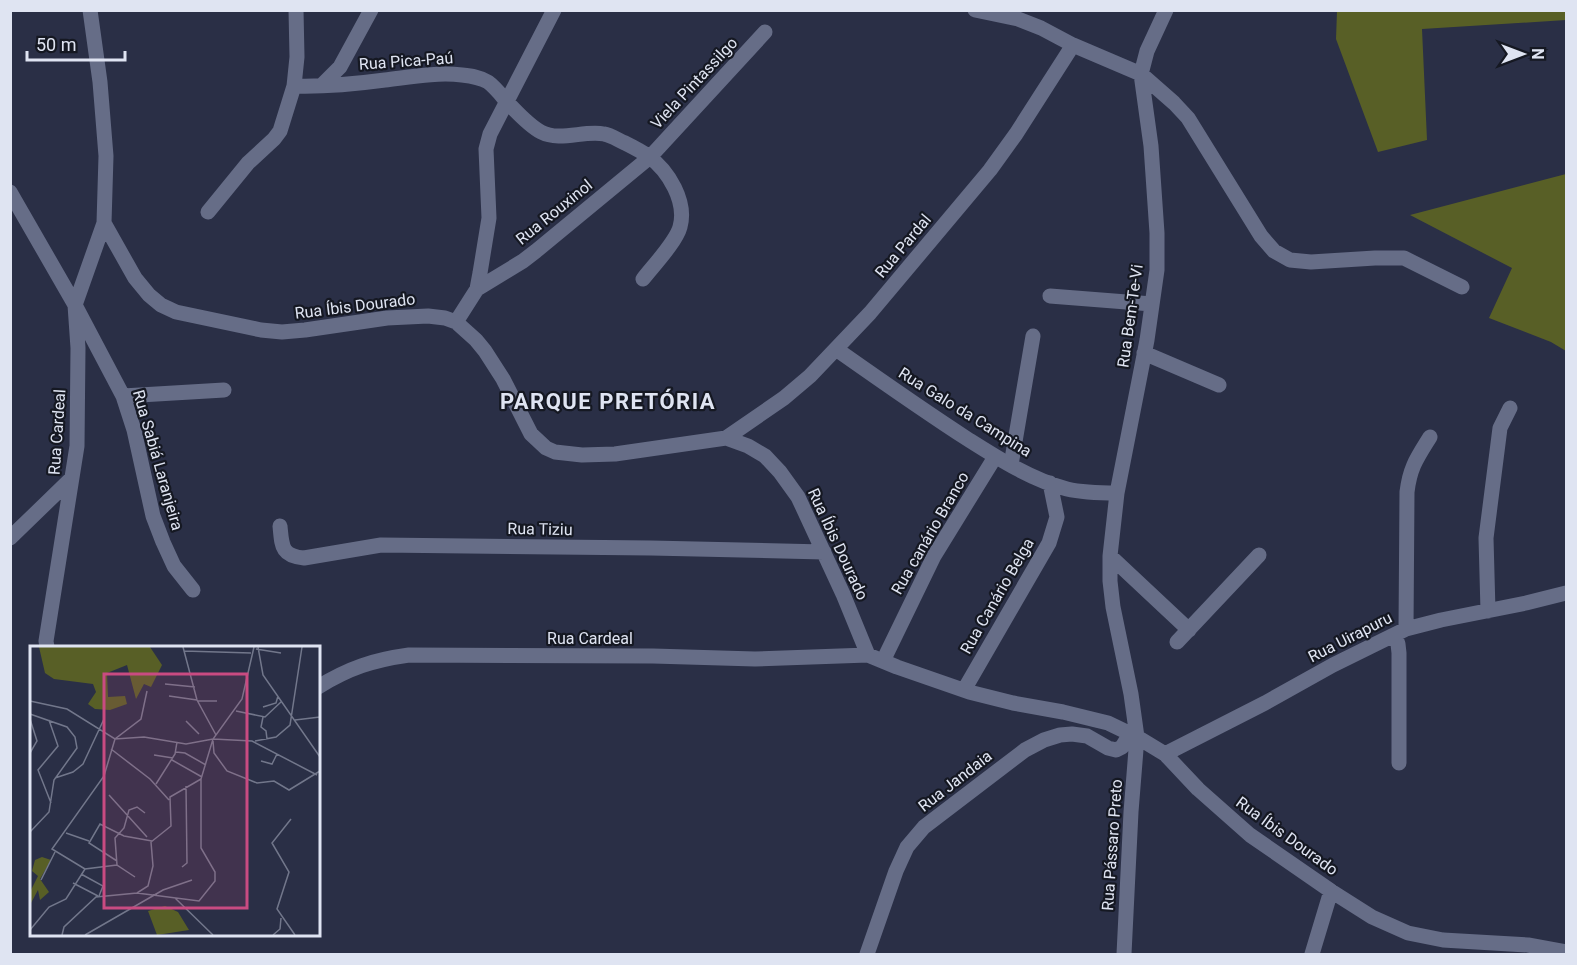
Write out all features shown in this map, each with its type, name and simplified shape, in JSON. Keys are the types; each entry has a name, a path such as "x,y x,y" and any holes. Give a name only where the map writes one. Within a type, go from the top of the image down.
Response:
{"street":[{"path":"90,10 106,156 104,223"},
{"path":"208,212 248,163 280,131 294,86 297,57 296,10"},
{"path":"321,86 340,67 371,10"},
{"path":"554,10 490,134 486,149 489,218 477,289 456,322 485,351 503,379 531,434 546,448 555,452 582,455 615,454 726,438"},
{"path":"975,10 1018,19 1141,74 1188,118 1261,236 1274,251 1282,256 1290,260 1311,262 1404,258 1462,287"},
{"path":"1141,74 1148,51 1166,10"},
{"name":"Viela Pintassilgo","path":"650,157 765,32"},
{"name":"Rua Pardal","path":"726,438 784,399 836,349 878,303 990,170 1073,45"},
{"name":"Rua Pica-Paú","path":"294,86 321,86 416,76 459,74 475,76 489,82 507,102 541,132 551,135 605,134 650,157 668,177 682,206 679,230 643,279"},
{"name":"Rua Bem-Te-Vi","path":"1133,735 1131,694 1113,607 1110,555 1118,493 1157,270 1157,232 1150,146 1141,74"},
{"name":"Rua Rouxinol","path":"477,289 523,261 650,157"},
{"name":"Rua Sabiá Laranjeira","path":"10,192 75,305 123,396 134,430 153,516 174,566 193,590"},
{"name":"Rua Cardeal","path":"47,646 77,446 78,348 75,305 104,223"},
{"name":"Rua Íbis Dourado","path":"104,223 135,278 161,305 176,312 261,330 282,332 415,316 437,317 456,322"},
{"path":"1050,296 1152,304"},
{"path":"1011,465 1033,336"},
{"name":"Rua Galo da Campina","path":"836,349 995,457 1067,489 1118,493"},
{"path":"1144,353 1219,385"},
{"path":"123,396 224,390"},
{"path":"1488,611 1486,538 1500,428 1510,408"},
{"path":"1398,763 1398,644 1407,492 1409,476 1414,463 1430,437"},
{"name":"Rua Íbis Dourado","path":"726,438 748,446 765,456 798,497 843,594 868,655 964,690 1108,723 1133,735 1165,754 1198,789 1250,835 1372,917 1408,933 1443,940 1528,945 1566,952"},
{"name":"Rua canário Branco","path":"883,661 934,556 995,457"},
{"path":"10,538 72,478"},
{"name":"Rua Canário Belga","path":"964,690 1049,543 1057,517 1050,483"},
{"name":"Rua Tiziu","path":"280,526 282,546 288,555 294,558 381,545 824,552"},
{"path":"1110,555 1189,630"},
{"path":"1177,642 1259,555"},
{"name":"Rua Uirapuru","path":"1165,754 1400,632 1441,620 1566,593"},
{"name":"Rua Cardeal","path":"320,686 337,675 364,664 409,655 653,656 754,659 868,655"},
{"name":"Rua Jandaia","path":"867,954 896,871 907,847 924,827 1024,750 1044,740 1060,735 1080,735 1116,750 1133,735"},
{"name":"Rua Pássaro Preto","path":"1124,954 1133,735"},
{"path":"1312,954 1331,891"}],"green space":[{"path":"1566,10 1566,20 1422,29 1427,140 1378,152 1336,39 1337,11"},
{"path":"1566,174 1566,351 1551,342 1489,318 1512,268 1410,215"}],"district":[{"name":"PARQUE PRETÓRIA","path":"608,401"}]}
